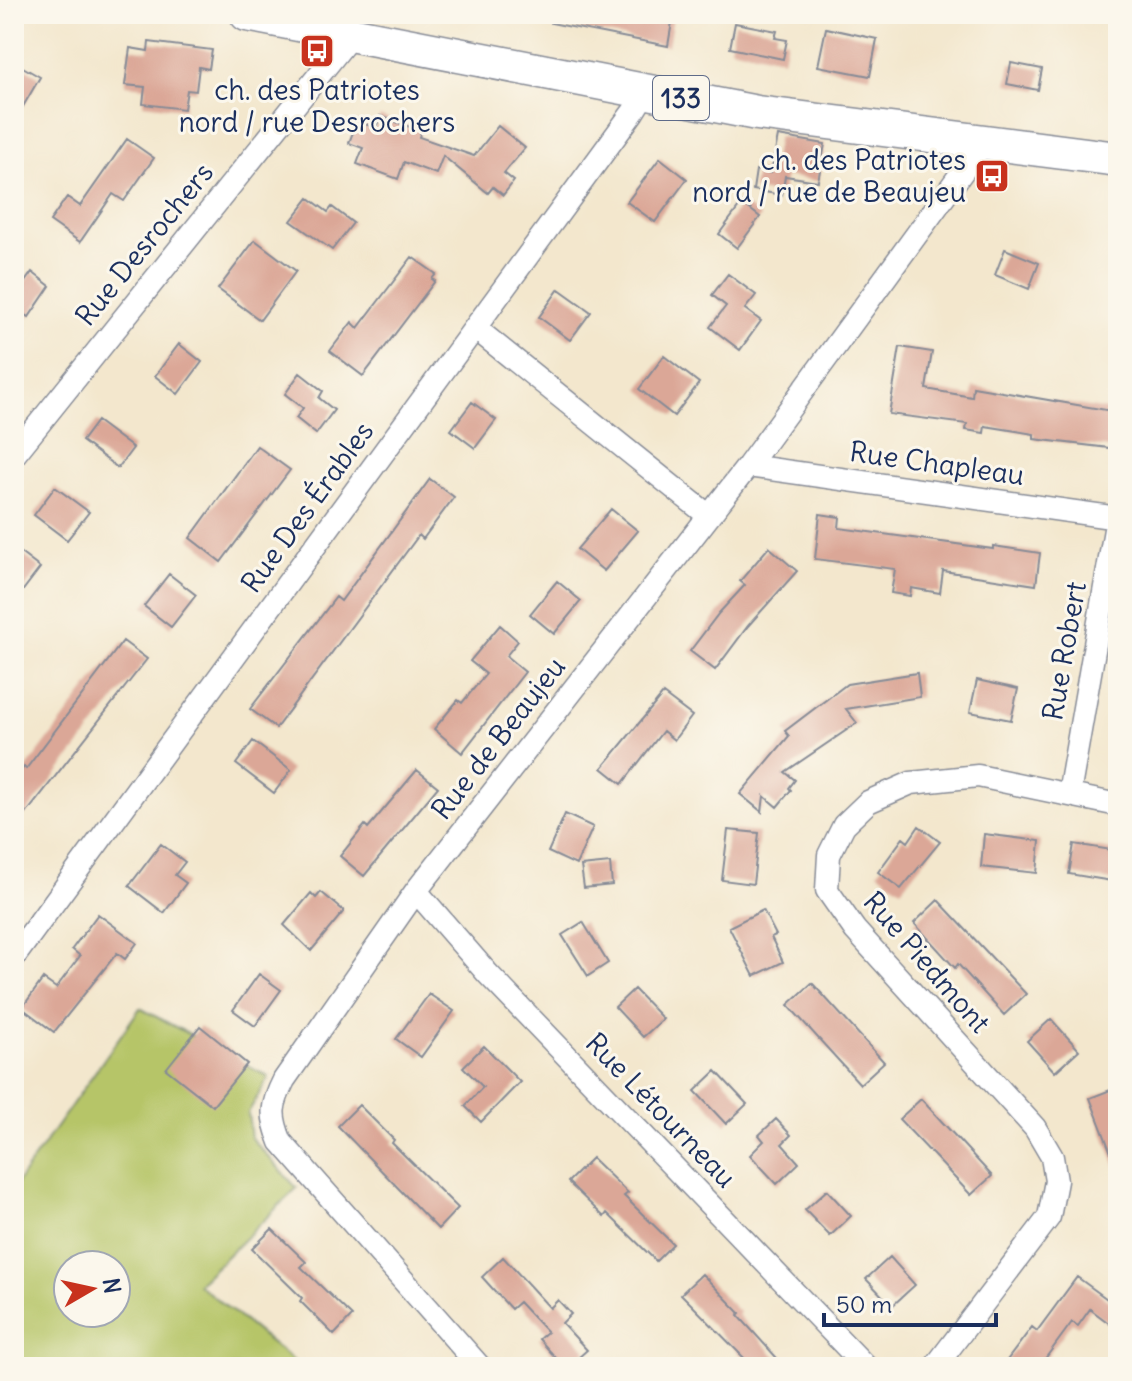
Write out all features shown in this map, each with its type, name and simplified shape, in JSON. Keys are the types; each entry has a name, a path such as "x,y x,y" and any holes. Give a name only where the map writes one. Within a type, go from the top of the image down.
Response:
{"main road":[{"name":"133","path":"247,14 757,113 1118,159"}],"street":[{"name":"Rue Desrochers","path":"14,455 352,34"},
{"name":"Rue Des Érables","path":"14,957 646,91"},
{"name":"Rue de Beaujeu","path":"480,1367 281,1142 272,1121 274,1101 284,1080 416,891 748,466 984,142"},
{"path":"475,328 709,516"},
{"name":"Rue Chapleau","path":"748,466 1118,518"},
{"name":"Rue Robert","path":"1069,794 1118,518"},
{"name":"Rue Piedmont","path":"935,1367 1049,1217 1056,1181 1052,1157 1035,1128 855,930 827,890 829,855 844,825 868,802 911,783 978,776 1118,805"},
{"name":"Rue Létourneau","path":"416,891 488,974 866,1367"}],"green space":[{"path":"140,1008 269,1077 248,1113 251,1138 297,1188 198,1284 301,1367 14,1367 14,1187"}],"building":[{"path":"551,14 673,16 668,46 551,23"},
{"path":"735,23 777,31 775,38 787,40 783,59 730,48"},
{"path":"826,28 877,39 870,76 818,66"},
{"path":"149,42 212,50 209,69 199,67 196,91 187,90 184,109 143,104 145,87 125,85 130,48 148,51"},
{"path":"14,62 40,77 14,122"},
{"path":"1011,63 1042,69 1038,90 1007,84"},
{"path":"380,116 421,131 419,137 474,156 498,126 525,148 504,173 514,181 503,195 493,187 488,193 443,156 436,174 404,162 398,179 357,164 363,148 349,143 357,121 376,128"},
{"path":"778,136 825,144 818,181 785,176 782,195 753,190 756,170 771,173"},
{"path":"127,139 154,158 124,201 113,194 80,242 50,221 67,197 80,206"},
{"path":"660,158 687,179 655,222 627,202"},
{"path":"309,198 328,212 332,207 353,223 332,250 291,221"},
{"path":"742,203 760,217 737,248 719,234"},
{"path":"255,240 296,271 260,320 218,289"},
{"path":"1005,249 1039,263 1029,289 995,275"},
{"path":"412,257 436,274 432,279 435,281 363,376 330,351 352,322 358,328"},
{"path":"32,272 50,286 29,317 14,307 14,297"},
{"path":"728,274 756,295 745,309 761,321 740,350 710,327 726,306 712,295"},
{"path":"559,289 591,312 570,340 539,317"},
{"path":"179,344 202,362 178,394 155,376"},
{"path":"900,347 932,352 926,389 972,397 973,387 1118,412 1118,449 1034,439 1034,434 985,426 984,433 966,430 967,424 889,414"},
{"path":"664,356 699,383 674,416 639,389"},
{"path":"300,373 323,391 319,398 334,410 316,434 296,418 303,408 285,394"},
{"path":"472,402 496,420 475,448 451,430"},
{"path":"97,421 133,448 118,468 82,441"},
{"path":"257,446 290,470 221,562 190,538"},
{"path":"430,479 454,497 423,539 419,535 276,728 250,709 336,597 341,601"},
{"path":"55,487 89,512 67,540 34,515"},
{"path":"611,509 638,531 604,571 577,549"},
{"path":"820,514 840,517 839,528 1040,553 1036,585 943,571 940,593 911,588 910,596 891,593 895,569 815,559"},
{"path":"769,547 797,571 748,626 715,670 690,651 745,585 740,581"},
{"path":"14,548 40,568 14,602"},
{"path":"169,574 196,595 171,627 144,606"},
{"path":"557,581 581,601 554,634 530,614"},
{"path":"500,625 518,641 506,656 525,672 462,753 434,729 458,700 462,703 486,674 470,661"},
{"path":"123,641 147,659 25,815 14,806 14,780 24,767 26,769"},
{"path":"917,673 920,697 846,709 857,723 785,772 795,780 777,807 764,796 762,812 740,794 789,736 785,731 847,684"},
{"path":"977,680 1018,689 1011,720 970,712"},
{"path":"663,694 692,716 674,740 663,731 622,784 602,768"},
{"path":"253,741 291,770 274,793 236,764"},
{"path":"417,770 438,787 364,876 340,856"},
{"path":"565,814 593,827 576,865 548,852"},
{"path":"919,826 940,842 901,889 878,872 903,838 908,842"},
{"path":"728,830 759,833 753,884 722,880"},
{"path":"984,834 1040,841 1037,873 981,867"},
{"path":"161,844 185,862 175,875 186,883 164,913 129,886"},
{"path":"1074,844 1118,851 1118,882 1069,874"},
{"path":"610,863 612,885 584,888 581,866"},
{"path":"321,892 344,911 311,951 284,925 311,893 316,898"},
{"path":"938,900 1026,994 1004,1015 958,964 955,968 914,923"},
{"path":"763,910 776,935 771,937 783,962 754,976 729,927"},
{"path":"98,914 137,943 125,959 117,953 54,1032 22,1008 43,979 56,988 80,956 72,949"},
{"path":"583,922 608,963 588,976 562,935"},
{"path":"259,974 281,990 255,1026 233,1010"},
{"path":"812,983 884,1062 860,1084 788,1005"},
{"path":"634,989 663,1019 643,1037 615,1007"},
{"path":"429,994 454,1011 421,1057 396,1039"},
{"path":"1051,1019 1079,1050 1055,1072 1027,1041"},
{"path":"200,1026 247,1064 213,1106 166,1069"},
{"path":"484,1046 520,1082 481,1122 465,1106 483,1087 463,1067"},
{"path":"716,1071 747,1104 726,1124 695,1091"},
{"path":"1118,1087 1118,1166 1116,1166 1090,1098"},
{"path":"921,1099 992,1176 971,1195 899,1119"},
{"path":"359,1105 394,1140 392,1143 458,1208 438,1229 338,1126"},
{"path":"776,1119 791,1135 782,1144 799,1163 777,1184 750,1155 764,1141 759,1135"},
{"path":"592,1158 628,1193 624,1196 673,1244 656,1261 607,1213 604,1217 568,1182"},
{"path":"827,1190 851,1216 830,1236 805,1210"},
{"path":"272,1229 306,1262 301,1267 352,1316 334,1335 252,1249"},
{"path":"503,1257 550,1308 558,1300 571,1314 562,1323 587,1350 568,1367 564,1367 539,1339 547,1332 519,1302 511,1309 482,1277"},
{"path":"890,1257 915,1285 892,1306 866,1279"},
{"path":"702,1274 785,1367 753,1367 681,1294"},
{"path":"1077,1277 1118,1307 1118,1330 1090,1309 1078,1326 1072,1322 1039,1367 1002,1367 1032,1327 1037,1331"}],"place":[{"name":"ch. des Patriotes nord / rue Desrochers","path":"317,51"},
{"name":"ch. des Patriotes nord / rue de Beaujeu","path":"992,176"}]}
